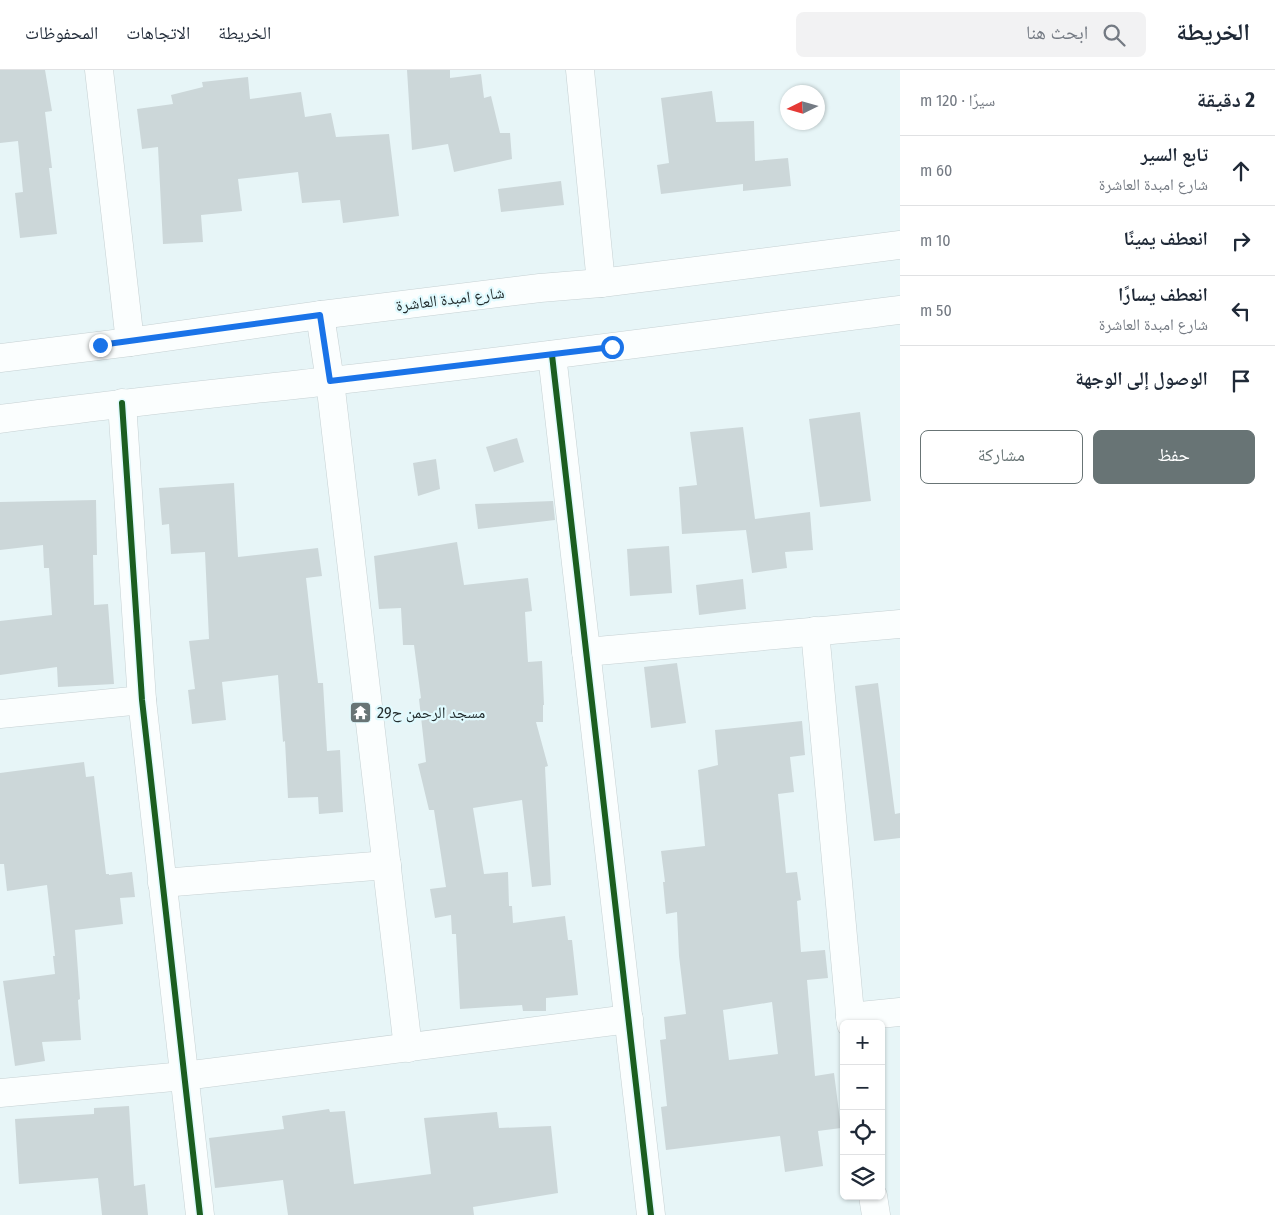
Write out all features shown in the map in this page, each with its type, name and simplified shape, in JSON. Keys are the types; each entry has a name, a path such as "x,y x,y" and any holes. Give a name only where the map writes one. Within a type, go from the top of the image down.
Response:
{"street":[{"path":"99,70 130,342"},
{"path":"580,70 601,283"},
{"name":"شارع امبدة العاشرة","path":"0,358 320,315 540,288 601,283 900,245"},
{"path":"0,419 122,403 552,355 900,310"},
{"path":"320,315 330,381 408,1048"},
{"path":"552,355 651,1215"},
{"path":"122,403 142,700 200,1215"},
{"path":"586,652 900,624"},
{"path":"815,631 851,1020"},
{"path":"0,714 142,700"},
{"path":"162,882 387,865"},
{"path":"856,1020 900,1012"},
{"path":"0,1093 184,1076 628,1019"},
{"path":"874,1200 876,1215"}],"building":[{"path":"0,70 45,70 52,111 45,112 52,168 49,168 57,234 20,238 15,193 23,192 18,141 0,143"},
{"path":"407,70 450,70 450,78 481,74 484,98 491,96 500,133 510,133 512,159 454,172 448,144 412,150"},
{"path":"248,77 250,99 301,92 305,117 331,113 336,137 389,134 399,216 343,223 340,200 302,203 298,172 238,179 242,211 201,215 203,242 163,244 158,147 142,149 137,109 173,104 171,95 203,87 202,82"},
{"path":"712,91 716,122 754,121 755,161 788,158 791,186 743,191 743,184 661,194 657,165 669,163 661,98"},
{"path":"561,181 564,205 501,212 498,189"},
{"path":"860,412 871,501 820,507 809,419"},
{"path":"743,427 755,519 810,512 813,550 785,552 787,568 752,573 746,530 682,534 679,487 697,485 690,432"},
{"path":"517,438 524,462 494,472 486,447"},
{"path":"436,459 440,489 418,496 413,463"},
{"path":"234,483 238,557 318,548 322,576 306,578 318,683 323,683 327,751 340,750 343,812 319,814 318,797 288,798 285,741 283,742 278,675 222,682 226,720 192,724 188,690 195,689 189,641 209,639 205,552 171,554 169,524 162,525 159,488"},
{"path":"96,500 97,555 93,555 94,605 108,604 114,684 58,687 57,667 0,675 0,621 52,615 49,568 44,568 43,545 0,550 0,502"},
{"path":"553,501 555,520 478,529 475,504"},
{"path":"457,542 464,585 528,578 532,611 525,612 528,662 542,661 543,722 536,722 548,766 545,767 551,885 532,887 522,800 473,808 484,874 508,872 509,906 512,906 513,923 565,916 568,940 572,940 578,995 546,998 546,1011 523,1011 522,1005 460,1009 456,934 452,934 451,915 435,918 430,889 446,887 434,810 429,810 418,764 426,762 419,699 421,698 414,645 403,645 401,608 379,609 374,556"},
{"path":"669,546 672,593 630,596 627,549"},
{"path":"743,579 746,609 699,615 696,585"},
{"path":"677,663 686,723 651,728 644,667"},
{"path":"878,683 895,814 900,813 900,838 874,841 855,686"},
{"path":"802,721 805,755 790,757 794,792 778,794 786,873 797,872 801,900 797,901 801,952 825,950 828,978 807,980 815,1076 834,1073 840,1120 840,1128 818,1131 823,1166 785,1172 780,1136 666,1150 661,1107 667,1106 660,1040 666,1039 664,1017 686,1014 679,956 677,912 666,914 663,882 665,882 661,851 705,846 698,770 718,765 715,730","holes":["772,1002 778,1054 729,1060 723,1010"]},
{"path":"84,762 86,777 94,776 106,874 132,872 135,897 120,898 123,924 75,930 81,1040 42,1042 45,1061 15,1066 3,981 55,974 53,956 55,956 47,885 7,891 4,864 0,864 0,773"},
{"path":"129,1106 134,1186 145,1184 148,1215 102,1215 98,1178 19,1184 15,1119 94,1114 94,1108"},
{"path":"329,1109 330,1112 345,1111 354,1184 431,1174 424,1118 497,1112 499,1128 551,1126 558,1193 473,1207 474,1215 288,1215 283,1180 215,1188 209,1138 284,1129 282,1116"}],"cycle path":[{"path":"552,355 651,1215"},
{"path":"122,403 142,700 200,1215"}],"place":[{"name":"مسجد الرحمن ح29","path":"361,712"}],"route":[{"path":"100,345 320,315 330,381 612,347"}]}
